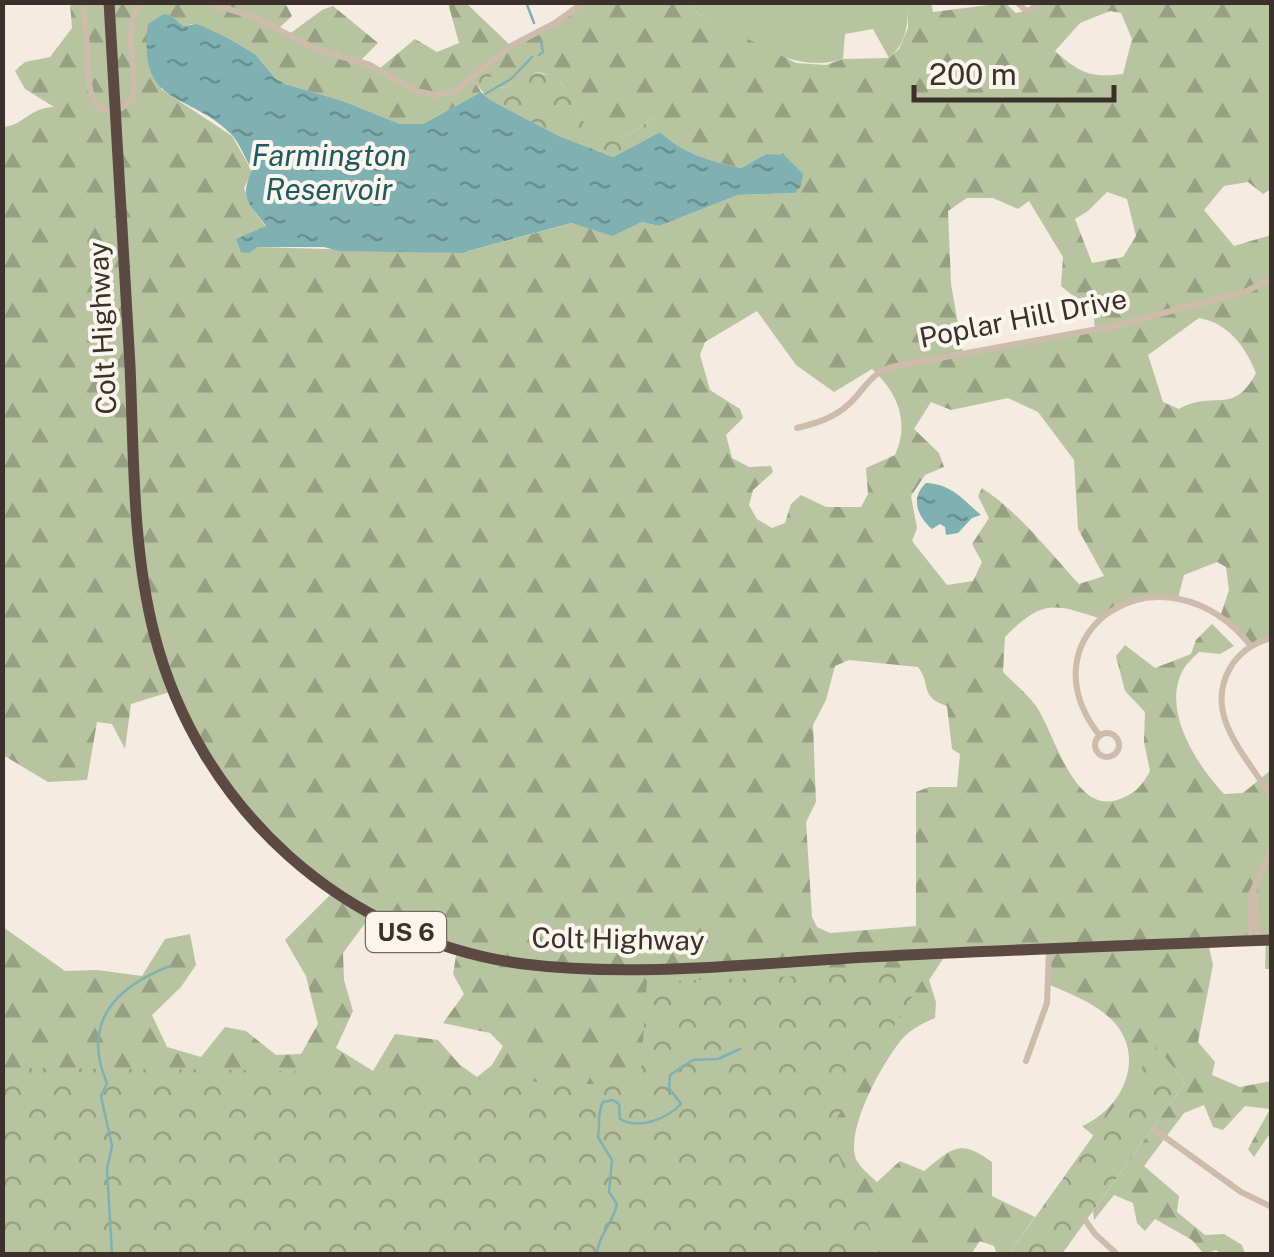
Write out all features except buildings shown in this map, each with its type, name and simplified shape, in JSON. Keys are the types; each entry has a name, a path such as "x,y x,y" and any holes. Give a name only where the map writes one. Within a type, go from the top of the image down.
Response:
{"highway":[{"name":"Colt Highway","path":"109,2 139,529 153,628 173,691 198,744 230,794 276,846 333,892 392,925 458,950 526,964 637,968 1260,940"}],"street":[{"path":"82,2 88,26 92,100 101,108 115,109 128,106 134,94 132,25 134,11 142,2"},
{"path":"205,2 252,16 316,49 370,65 416,91 436,96 455,92 502,52 584,2"},
{"path":"1018,2 1026,11 1036,2"},
{"name":"Poplar Hill Drive","path":"798,428 838,412 875,374 891,367 1114,326 1247,291 1272,278"},
{"path":"1100,736 1078,699 1074,670 1091,630 1112,610 1139,599 1182,598 1220,614 1251,646"},
{"path":"1272,638 1251,646 1230,668 1222,687 1222,708 1232,737 1272,799"},
{"path":"1260,940 1254,891 1272,848"},
{"path":"1026,1062 1047,1004 1048,948"},
{"path":"1155,1130 1241,1192 1272,1207"},
{"path":"1086,1220 1117,1254"}],"green space":[{"path":"1039,2 1271,3 1271,189 1263,194 1248,182 1224,186 1204,210 1234,246 1271,235 1271,638 1251,646 1221,614 1229,590 1226,567 1217,562 1184,575 1178,598 1139,599 1101,619 1060,608 1039,610 1005,637 1003,672 1036,706 1077,783 1088,795 1102,801 1117,800 1137,789 1150,771 1144,742 1145,712 1125,691 1116,656 1125,645 1155,668 1191,654 1196,640 1212,624 1234,646 1220,654 1199,652 1183,670 1176,703 1193,753 1224,794 1243,793 1271,770 1271,969 1265,969 1266,940 1208,942 1213,965 1198,1042 1215,1062 1212,1075 1240,1087 1271,1081 1271,1132 1254,1157 1248,1149 1270,1109 1245,1106 1223,1130 1213,1127 1204,1105 1184,1113 1144,1166 1179,1196 1177,1212 1205,1235 1224,1234 1242,1245 1245,1254 1222,1254 1216,1250 1204,1254 1192,1240 1155,1219 1145,1231 1137,1223 1133,1203 1114,1195 1094,1220 1093,1211 1185,1083 1157,1047 1094,1136 1082,1126 1097,1118 1119,1094 1126,1080 1128,1049 1122,1033 1104,1013 1050,985 1049,949 947,953 929,980 936,1002 935,1018 909,1032 894,1050 868,1096 854,1146 856,1159 877,1182 900,1161 924,1171 956,1149 972,1150 992,1162 992,1196 1035,1217 1009,1254 997,1254 994,1246 980,1241 971,1254 3,1254 3,927 65,971 97,970 142,976 165,939 190,934 196,965 181,987 152,1015 167,1047 201,1057 225,1027 246,1031 276,1055 301,1054 318,1024 306,976 285,940 333,892 230,794 173,691 131,704 125,749 112,724 97,722 87,780 48,782 3,755 3,127 38,110 54,107 25,89 15,71 25,62 50,57 72,28 70,3 285,3 292,16 278,29 288,35 333,6 378,43 360,61 379,69 415,39 437,52 459,43 448,3 466,3 511,46 584,3 691,3 698,14 796,63 826,65 843,59 889,58 899,49 908,28 908,3 931,3 933,12 1005,3 1016,13 1031,10","holes":["1110,11 1121,13 1132,39 1123,74 1086,72 1055,51 1080,23","172,16 183,26 192,24 255,54 285,84 400,124 423,124 481,92 473,78 490,82 495,88 508,87 514,76 538,72 558,80 571,95 580,120 609,141 628,135 654,118 669,140 708,159 741,168 766,154 794,193 738,195 659,226 642,222 612,235 573,223 461,253 257,247 266,227 244,188 252,171 232,136 161,89","1107,192 1127,199 1136,236 1123,257 1092,263 1075,219","967,198 993,198 1018,209 1029,201 1063,257 1061,286 1093,312 1095,329 963,352 951,284 948,211","757,311 796,365 834,392 872,369 895,398 901,431 895,455 866,468 868,494 861,507 826,507 801,495 791,504 785,523 772,528 757,519 749,505 753,490 773,472 771,466 749,467 732,458 726,435 743,418 740,409 710,390 700,355 705,342","1199,318 1227,330 1247,354 1256,373 1248,386 1231,398 1179,409 1163,402 1148,355","1008,398 1038,412 1074,460 1078,529 1104,576 1079,584 1022,521 982,488 978,496 989,518 972,544 982,562 973,581 947,585 912,541 917,528 911,496 925,475 944,467 939,453 914,429 931,402 951,410","849,660 918,667 929,694 947,706 952,749 960,754 957,787 929,787 916,792 916,926 830,933 817,927 812,917 806,822 816,802 813,725 826,700 835,666","371,915 457,950 453,974 464,994 443,1023 490,1033 503,1046 492,1065 477,1077 438,1040 395,1034 373,1071 336,1048 353,1011 344,980 343,953"]},
{"path":"691,3 908,3 908,19 903,39 889,58 873,29 845,34 843,59 805,62 750,42 698,14"},
{"path":"494,59 490,82 495,88 508,87 514,76 528,71 554,76 571,94 578,118 609,140 628,135 654,118 660,122 660,132 613,157 559,136 489,100 472,78"},
{"path":"928,971 828,1132 881,1254 3,1254 3,1068 258,1070 640,1086 647,982"},
{"path":"1157,1046 1185,1083 1062,1254 1009,1254"}],"water":[{"name":"Farmington Reservoir","path":"164,14 183,26 197,24 228,38 255,54 285,84 400,124 423,124 481,92 559,136 613,157 660,132 698,156 741,168 766,154 784,155 803,174 801,186 795,193 738,195 659,226 642,222 612,236 572,223 461,253 339,251 324,247 257,247 249,253 241,252 236,239 266,226 246,194 252,170 232,135 216,121 170,95 151,71 148,24"},
{"path":"926,483 951,490 981,515 972,518 958,533 946,535 940,524 932,529 917,507 918,495"}],"waterway":[{"path":"526,2 534,23"},
{"path":"539,55 543,52 541,41"},
{"path":"485,94 511,79 532,57"},
{"path":"112,1254 107,1169 112,1146 101,1096 107,1083 100,1062 101,1025 119,996 170,966"},
{"path":"597,1254 617,1204 609,1192 612,1160 598,1137 603,1102 613,1100 619,1104 620,1119 627,1122 644,1123 660,1118 681,1104 669,1088 670,1075 693,1060 718,1059 740,1049"}]}
